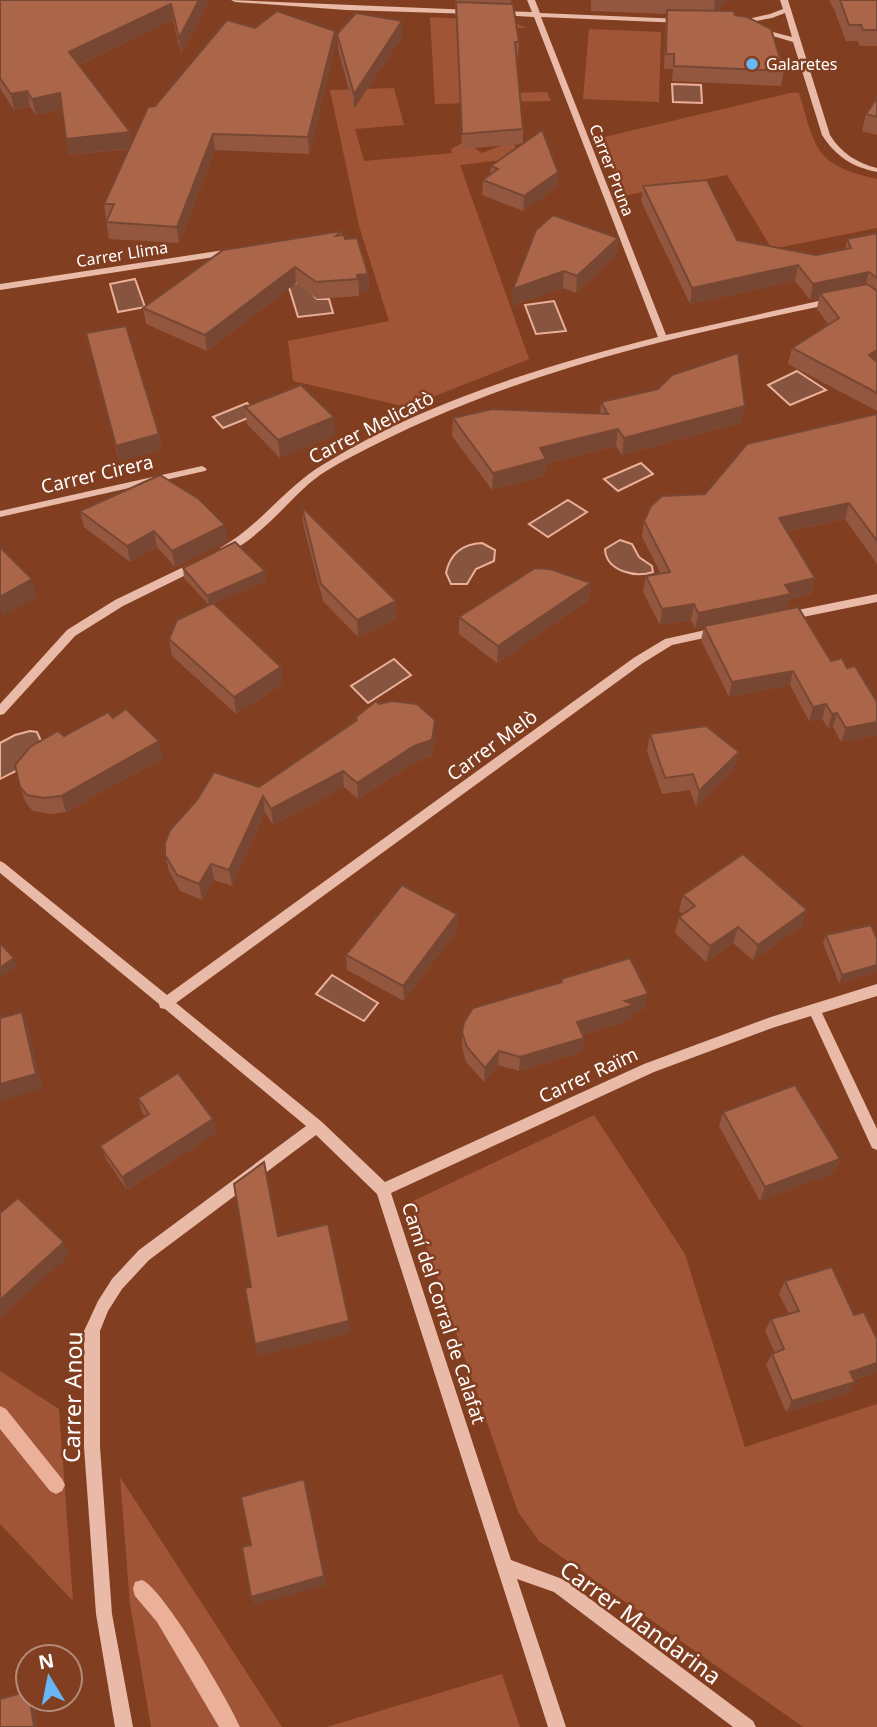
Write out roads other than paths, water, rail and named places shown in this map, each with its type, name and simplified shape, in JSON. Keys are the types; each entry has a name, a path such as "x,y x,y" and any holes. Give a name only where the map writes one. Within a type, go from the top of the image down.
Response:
{"street":[{"path":"235,0 346,8 698,22"},
{"path":"531,0 536,15"},
{"path":"784,0 825,135 832,146 853,162 877,170"},
{"path":"786,10 758,20 732,24 794,40"},
{"name":"Carrer Pruna","path":"536,15 662,336"},
{"name":"Carrer Llima","path":"0,287 237,251"},
{"path":"662,336 839,299"},
{"name":"Carrer Melicatò","path":"216,555 256,531 309,478 384,436 517,379 662,336"},
{"name":"Carrer Cirera","path":"0,514 202,469"},
{"path":"0,711 71,633 119,603 204,561"},
{"path":"773,619 877,598"},
{"name":"Carrer Melò","path":"165,1003 639,660 668,642 734,627"},
{"name":"Camí del Corral de Calafat","path":"0,866 317,1126 383,1190 557,1727"},
{"name":"Carrer Raïm","path":"383,1190 649,1068 814,1009 877,990"},
{"path":"814,1009 877,1144"},
{"name":"Carrer Anou","path":"124,1727 104,1614 92,1447 92,1331 117,1284 144,1255 317,1126"},
{"name":"Carrer Mandarina","path":"503,1565 559,1586 747,1727"}],"waterway":[{"path":"0,1415 56,1485"},
{"path":"142,1589 164,1615 230,1727"}],"place":[{"name":"Galaretes","path":"752,64"}]}
